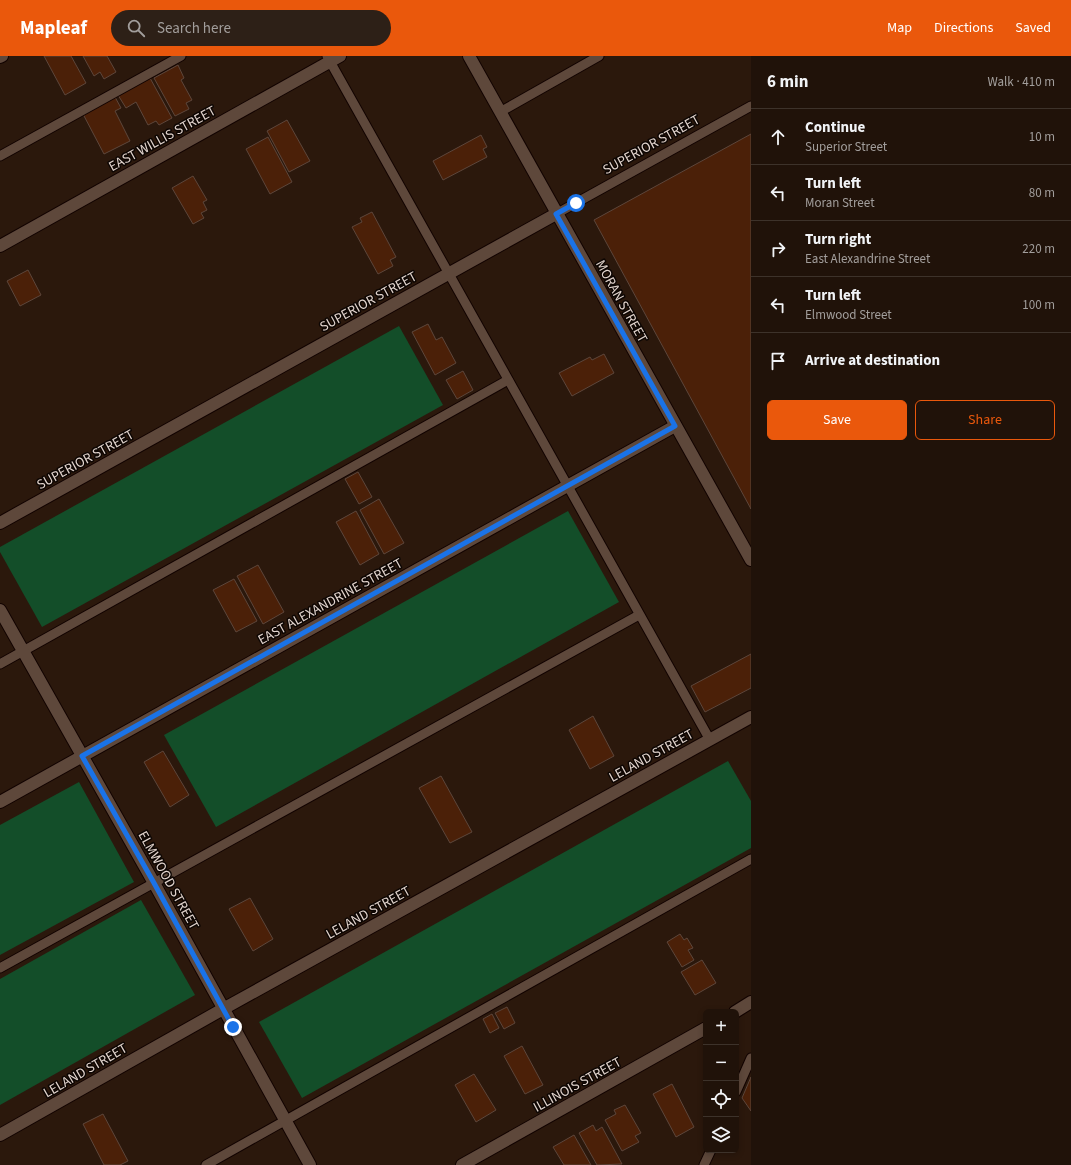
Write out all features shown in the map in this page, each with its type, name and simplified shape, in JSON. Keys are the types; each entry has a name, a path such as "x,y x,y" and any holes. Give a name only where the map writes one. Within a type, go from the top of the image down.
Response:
{"street":[{"name":"MORAN STREET","path":"469,56 556,214 751,560"},
{"name":"EAST WILLIS STREET","path":"0,246 332,58"},
{"name":"SUPERIOR STREET","path":"0,523 556,214"},
{"name":"EAST ALEXANDRINE STREET","path":"0,802 675,426"},
{"name":"ELMWOOD STREET","path":"0,610 154,883 310,1165"},
{"name":"LELAND STREET","path":"0,1135 223,1009 751,717"},
{"path":"739,1010 751,1002"},
{"name":"ILLINOIS STREET","path":"462,1165 703,1030"}],"lane":[{"path":"0,156 180,56"},
{"path":"500,112 599,56"},
{"path":"332,58 508,380 710,740"},
{"name":"SUPERIOR STREET","path":"556,214 751,106"},
{"path":"0,664 508,380"},
{"path":"0,968 640,615"},
{"path":"206,1165 751,859"},
{"path":"739,1085 751,1058"},
{"path":"704,1165 710,1153"}],"green space":[{"path":"399,326 443,405 42,627 0,552 0,547"},
{"path":"568,511 619,602 216,827 164,735"},
{"path":"728,761 751,801 751,848 302,1098 259,1022"},
{"path":"79,782 134,882 0,955 0,825"},
{"path":"141,900 195,995 0,1105 0,979"}],"building":[{"path":"44,56 71,56 86,83 65,95"},
{"path":"83,56 107,56 116,72 104,79 100,72 94,76"},
{"path":"178,65 184,78 181,80 192,100 186,103 189,109 175,116 154,78"},
{"path":"150,78 172,118 159,125 156,121 148,125 136,102 126,108 118,95"},
{"path":"115,97 121,108 115,111 130,141 104,154 83,114"},
{"path":"287,120 310,161 289,172 267,131"},
{"path":"751,134 751,509 594,220"},
{"path":"481,135 487,147 483,149 487,157 443,180 433,161"},
{"path":"268,137 292,182 270,194 246,149"},
{"path":"193,176 207,200 203,202 207,210 201,213 204,218 193,224 172,188"},
{"path":"372,212 396,257 390,260 393,266 378,274 352,227 362,222 360,218"},
{"path":"28,270 41,295 20,306 7,281"},
{"path":"428,324 436,340 442,337 456,363 435,375 412,332"},
{"path":"604,354 614,373 572,396 559,373 590,357 592,360"},
{"path":"463,371 473,390 457,399 446,380"},
{"path":"358,472 372,497 359,504 345,479"},
{"path":"379,499 404,543 384,554 360,510"},
{"path":"356,511 379,554 360,565 336,522"},
{"path":"258,565 284,612 263,624 237,576"},
{"path":"234,579 257,621 236,632 213,590"},
{"path":"751,654 751,688 705,712 691,686"},
{"path":"593,716 614,756 590,769 569,730"},
{"path":"163,751 189,795 170,807 144,762"},
{"path":"441,776 472,832 450,843 419,788"},
{"path":"250,898 273,939 253,951 229,909"},
{"path":"680,934 684,940 687,938 693,948 688,950 694,960 682,967 667,942"},
{"path":"702,960 716,983 695,995 681,972"},
{"path":"507,1007 515,1023 504,1029 495,1013"},
{"path":"492,1014 499,1028 490,1033 483,1019"},
{"path":"522,1046 543,1085 525,1094 504,1056"},
{"path":"474,1074 496,1110 476,1122 455,1085"},
{"path":"751,1077 751,1111 742,1098"},
{"path":"672,1084 694,1127 676,1137 653,1094"},
{"path":"625,1105 641,1133 635,1136 639,1142 622,1151 605,1120 616,1114 614,1110"},
{"path":"103,1114 128,1161 120,1165 104,1165 83,1124"},
{"path":"593,1125 596,1131 602,1127 622,1164 597,1165 579,1133"},
{"path":"574,1135 591,1165 564,1165 553,1147"}],"route":[{"path":"233,1027 82,756 675,426 556,214 576,203"}]}
